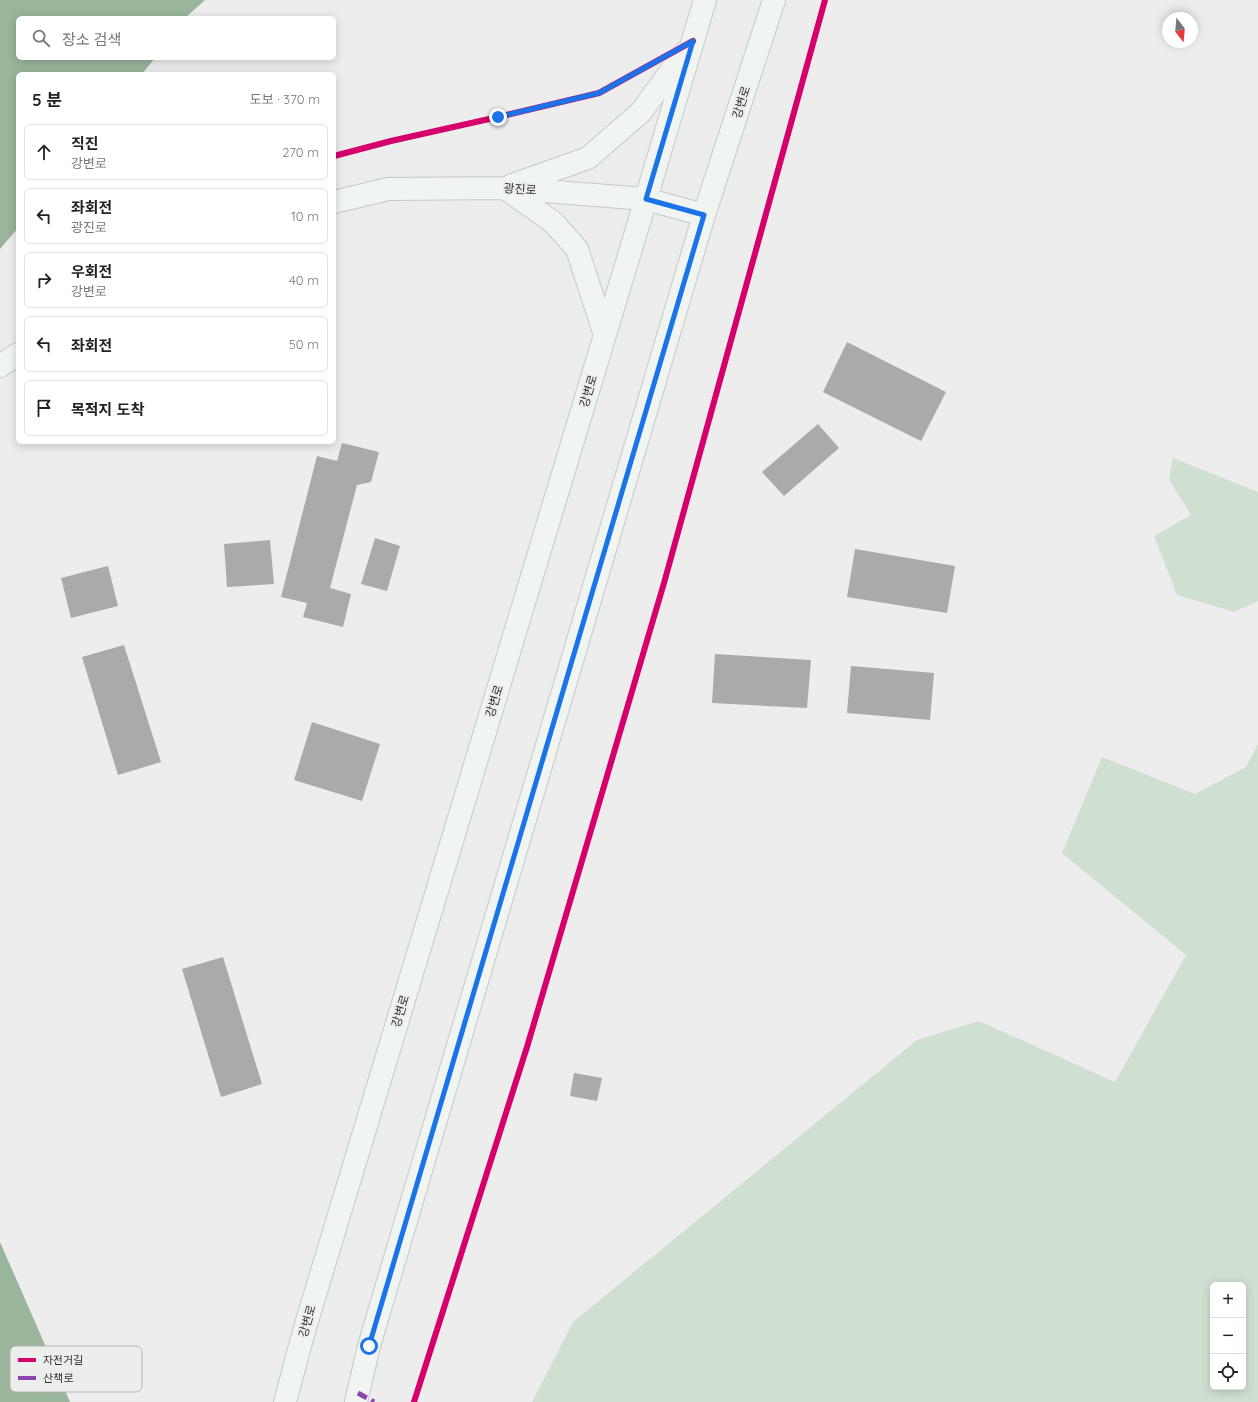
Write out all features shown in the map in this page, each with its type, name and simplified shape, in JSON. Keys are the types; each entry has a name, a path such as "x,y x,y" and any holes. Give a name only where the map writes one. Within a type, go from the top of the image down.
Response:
{"main road":[{"name":"강변로","path":"285,1402 304,1331 705,0"},
{"name":"강변로","path":"356,1402 371,1338 704,215 774,0"},
{"path":"505,188 588,158 640,112 693,41"},
{"path":"505,188 553,222 577,249 605,335"},
{"name":"광진로","path":"336,202 388,189 505,188 646,199 704,215"},
{"path":"0,366 16,355"}],"path":[{"path":"414,1402 527,1046 664,583 825,0"}],"shaded area":[{"path":"0,0 205,0 187,16 16,16 16,60 153,60 144,72 16,72 16,230 0,249"},
{"path":"1173,458 1258,492 1258,601 1234,612 1177,595 1154,536 1191,515 1169,480"},
{"path":"1258,744 1258,1402 532,1402 573,1322 917,1040 979,1021 1115,1082 1186,955 1062,853 1102,757 1195,794 1246,767"},
{"path":"0,1242 46,1346 10,1346 10,1392 66,1392 70,1402 0,1402"}],"building":[{"path":"847,342 946,392 921,441 823,392"},
{"path":"818,424 839,448 784,496 762,472"},
{"path":"342,443 379,452 371,482 357,485 330,588 351,594 343,627 303,617 307,603 281,597 317,456 337,461"},
{"path":"375,538 400,546 387,591 361,584"},
{"path":"270,540 274,584 227,587 224,544"},
{"path":"855,549 955,566 947,613 847,597"},
{"path":"108,566 118,606 71,618 61,578"},
{"path":"124,645 161,762 118,775 82,657"},
{"path":"715,654 811,660 807,708 712,703"},
{"path":"851,666 934,673 930,720 847,713"},
{"path":"312,722 380,744 362,801 294,780"},
{"path":"223,957 262,1084 221,1097 182,969"},
{"path":"574,1073 602,1078 597,1101 570,1096"}],"marked path":[{"path":"358,1393 374,1402"}],"cycle path":[{"path":"414,1402 527,1047 664,583 825,0"},
{"path":"336,155 391,141 599,93 693,41"}],"route":[{"path":"369,1346 704,215 646,199 693,41 599,93 498,117"}]}
